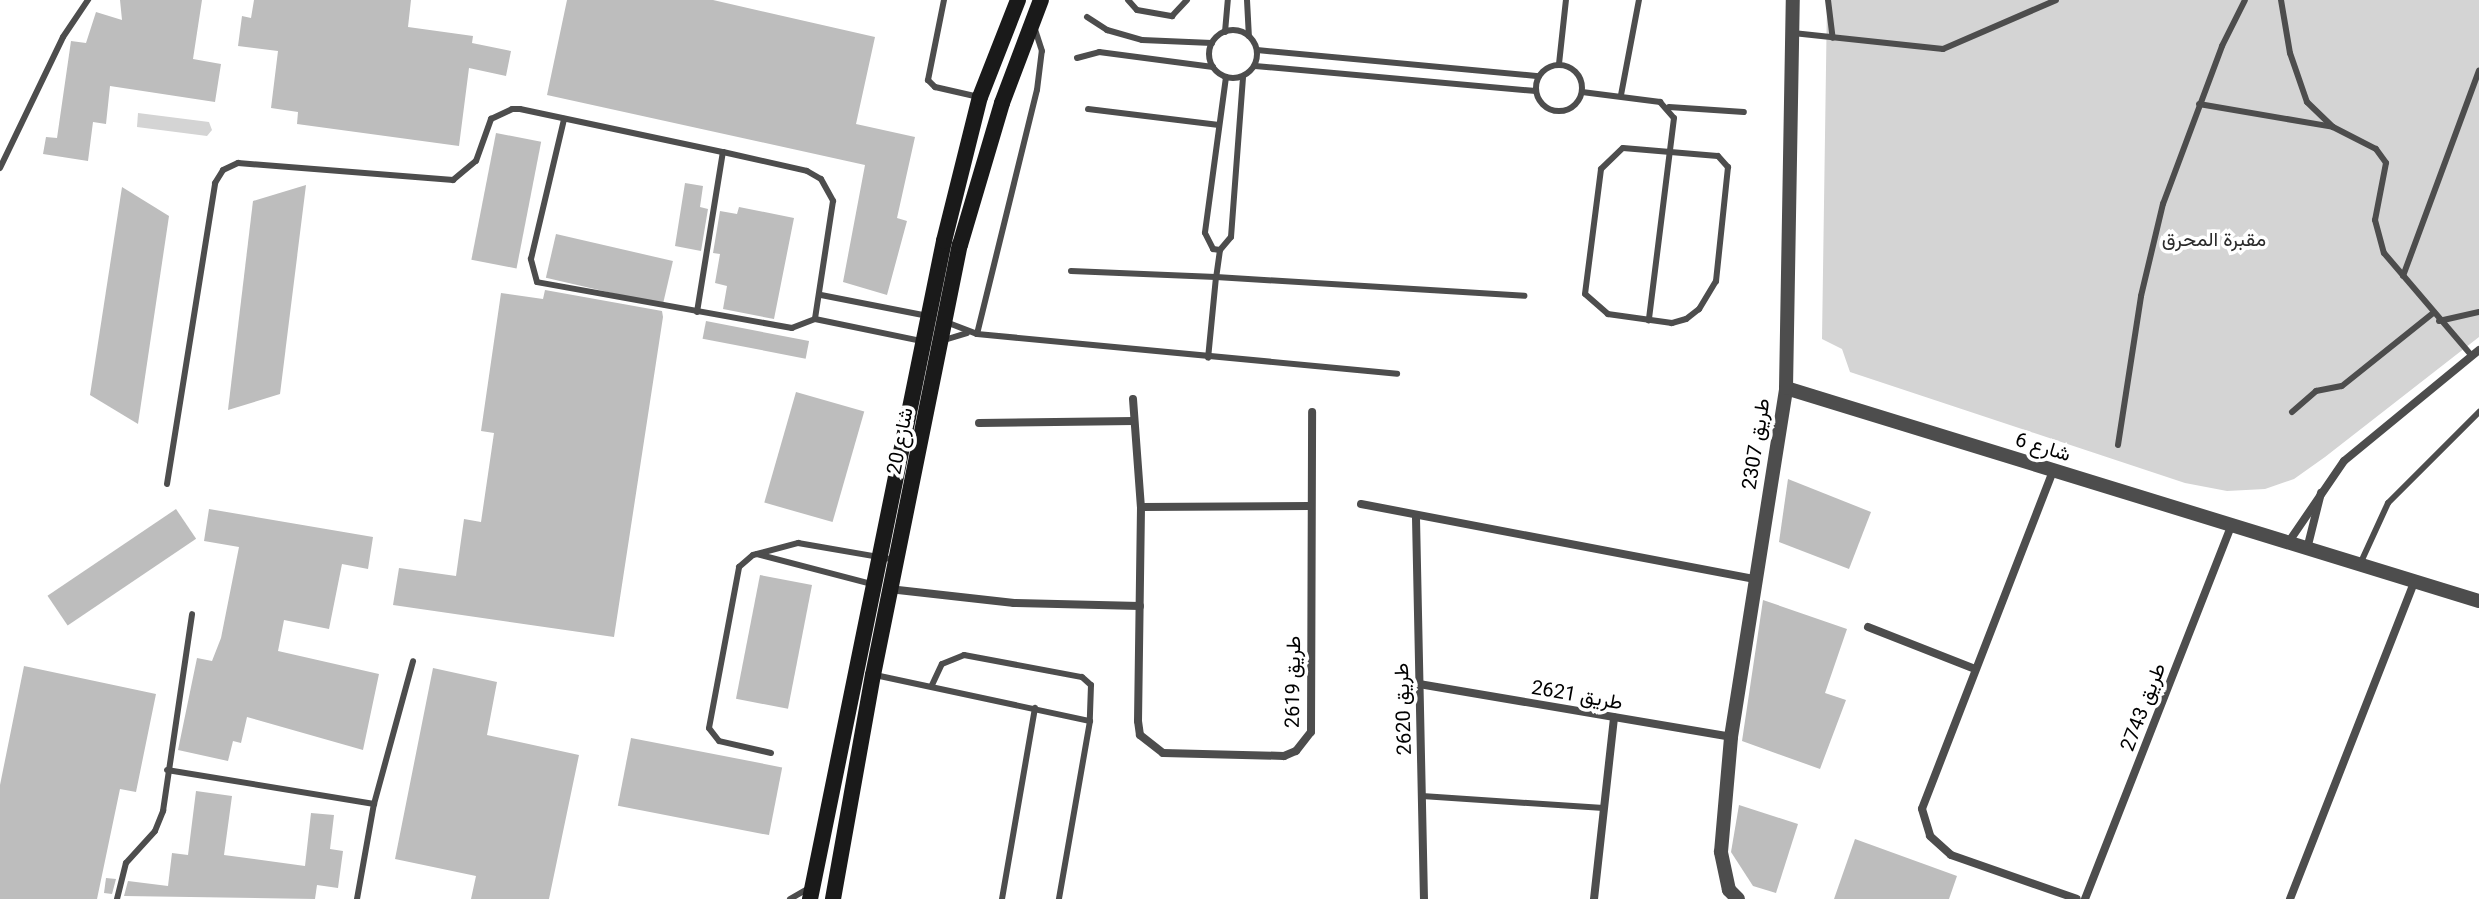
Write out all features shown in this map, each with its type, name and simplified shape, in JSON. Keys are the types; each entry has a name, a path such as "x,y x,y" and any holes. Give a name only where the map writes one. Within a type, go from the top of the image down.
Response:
{"main road":[{"name":"شارع 20","path":"811,893 927,315 980,97 1018,0"},
{"name":"شارع 20","path":"833,899 873,675 944,322 1002,103 1041,0"},
{"path":"853,672 873,675"}],"street":[{"name":"طريق 2307","path":"1730,896 1721,852 1731,737 1786,388 1793,0"},
{"path":"2287,544 2344,461 2475,353 2479,364"},
{"name":"شارع 6","path":"1786,388 2479,601"},
{"name":"طريق 2619","path":"1133,399 1141,507 1138,721 1149,746 1163,753 1284,756 1296,751 1311,732 1312,412"},
{"path":"979,423 1134,421"},
{"path":"2053,471 1922,809 1923,823 1951,855 2077,899"},
{"path":"2307,550 2321,492"},
{"path":"1361,504 1416,518 1755,579"},
{"path":"1141,507 1310,506"},
{"name":"طريق 2620","path":"1416,518 1424,899"},
{"name":"طريق 2743","path":"2085,899 2231,526"},
{"path":"2290,899 2414,582"},
{"path":"871,584 890,589 1014,603 1140,606"},
{"path":"1868,627 1975,669"},
{"name":"طريق 2621","path":"1419,684 1731,737"},
{"path":"1594,899 1614,717"}],"lane":[{"path":"0,168 63,37 88,0"},
{"path":"944,0 928,80 935,87 980,97"},
{"path":"1128,0 1137,10 1172,16 1187,0"},
{"path":"1087,17 1107,30 1142,40 1212,43 1225,32 1228,0"},
{"path":"1077,58 1099,52 1213,67 1226,77 1243,77 1255,66 1257,50 1249,36 1247,0"},
{"path":"1559,64 1566,0"},
{"path":"1621,95 1639,0"},
{"path":"1828,0 1833,38"},
{"path":"1793,33 1943,49 2056,0"},
{"path":"2118,445 2151,250 2199,104 2245,0"},
{"path":"2281,0 2301,91 2333,127"},
{"path":"977,334 1037,90 1042,51 1033,22"},
{"path":"1225,32 1249,36"},
{"path":"1212,43 1213,67"},
{"path":"1257,50 1539,76 1559,64"},
{"path":"1559,64 1574,70 1582,92"},
{"path":"1255,66 1536,91"},
{"path":"2403,276 2479,71"},
{"path":"1539,76 1536,91 1544,105 1559,111 1573,105 1582,92"},
{"path":"1220,250 1213,249 1205,233 1226,77"},
{"path":"1208,358 1220,250 1231,237 1243,77"},
{"path":"1582,92 1621,95 1669,107 1744,112"},
{"path":"2199,104 2333,127 2376,149 2386,163 2376,230 2384,253 2439,321 2475,353"},
{"path":"1649,320 1672,152 1674,118 1669,107"},
{"path":"167,484 214,191 223,170 238,163 453,180 476,161 487,125 497,114 520,109 807,171 826,185 833,209 815,319"},
{"path":"1088,109 1219,125"},
{"path":"564,119 531,259 533,277 547,288 798,328 815,319 922,341 940,341 967,333"},
{"path":"1623,148 1672,152 1718,156 1728,167 1716,281 1699,309 1686,319 1649,320 1608,314 1595,307 1585,294 1606,159 1623,148"},
{"path":"697,312 723,152"},
{"path":"1071,271 1524,296"},
{"path":"821,295 927,315 967,333 1397,374"},
{"path":"2439,321 2479,312"},
{"path":"2292,412 2316,391 2342,386 2433,313"},
{"path":"2360,566 2388,503 2479,412"},
{"path":"771,753 719,741 708,722 736,573 743,561 798,543 896,560"},
{"path":"757,554 871,584"},
{"path":"117,899 126,863 160,821 192,614"},
{"path":"932,685 942,664 964,655 1082,677 1092,688 1090,721 1059,899"},
{"path":"357,899 374,804 413,661"},
{"path":"873,675 932,685 1090,721"},
{"path":"1002,899 1035,708"},
{"path":"167,770 374,804"},
{"path":"1422,796 1604,808"},
{"path":"790,899 811,893"}],"green space":[{"name":"مقبرة المحرق","path":"1827,0 2479,0 2479,337 2325,457 2294,479 2265,489 2227,491 2185,483 1850,372 1842,349 1822,339"},
{"path":"138,113 209,122 212,130 207,136 137,127"}],"building":[{"path":"120,0 202,0 193,59 221,64 215,102 110,86 106,124 93,122 88,161 43,154 46,137 57,138 71,41 86,43 96,12 122,20"},
{"path":"254,0 411,0 408,27 473,36 472,43 511,51 506,76 469,68 459,146 297,124 298,112 271,108 278,51 238,46 242,16 251,18"},
{"path":"567,0 713,0 875,37 856,124 915,137 897,218 907,221 887,295 843,282 865,165 547,95"},
{"path":"496,133 541,142 517,268 471,260"},
{"path":"685,183 703,186 700,207 708,209 701,251 675,246"},
{"path":"306,185 280,394 228,410 253,201"},
{"path":"122,187 169,216 138,424 90,395"},
{"path":"739,207 794,218 774,319 723,309 727,286 715,283 720,254 713,253 720,211 737,214"},
{"path":"556,234 673,261 663,305 546,278"},
{"path":"545,290 662,311 614,637 393,605 399,568 456,576 464,519 481,522 494,433 481,431 501,293 543,299"},
{"path":"706,321 809,341 806,359 703,339"},
{"path":"796,392 864,412 833,522 764,503"},
{"path":"1788,479 1871,512 1849,569 1779,542"},
{"path":"176,509 196,539 68,626 47,596"},
{"path":"209,509 373,537 368,569 342,564 329,629 284,620 278,651 379,674 363,750 247,717 241,743 233,741 228,761 178,750 197,658 212,661 221,638 239,547 204,541"},
{"path":"760,575 812,585 788,709 736,699"},
{"path":"1763,600 1847,629 1825,693 1846,700 1820,769 1742,741"},
{"path":"24,666 156,694 136,792 120,789 97,899 0,899 0,785"},
{"path":"433,668 497,682 487,735 579,755 549,899 471,899 476,876 395,859"},
{"path":"631,738 782,767 769,835 618,806"},
{"path":"196,791 232,796 224,855 305,866 311,813 334,815 330,849 343,851 338,888 317,885 315,899 124,896 128,881 168,886 172,853 188,855"},
{"path":"1739,805 1798,824 1776,893 1753,886 1731,852"},
{"path":"1855,839 1957,876 1949,899 1834,899"},
{"path":"106,878 116,879 112,894 104,893"}]}
